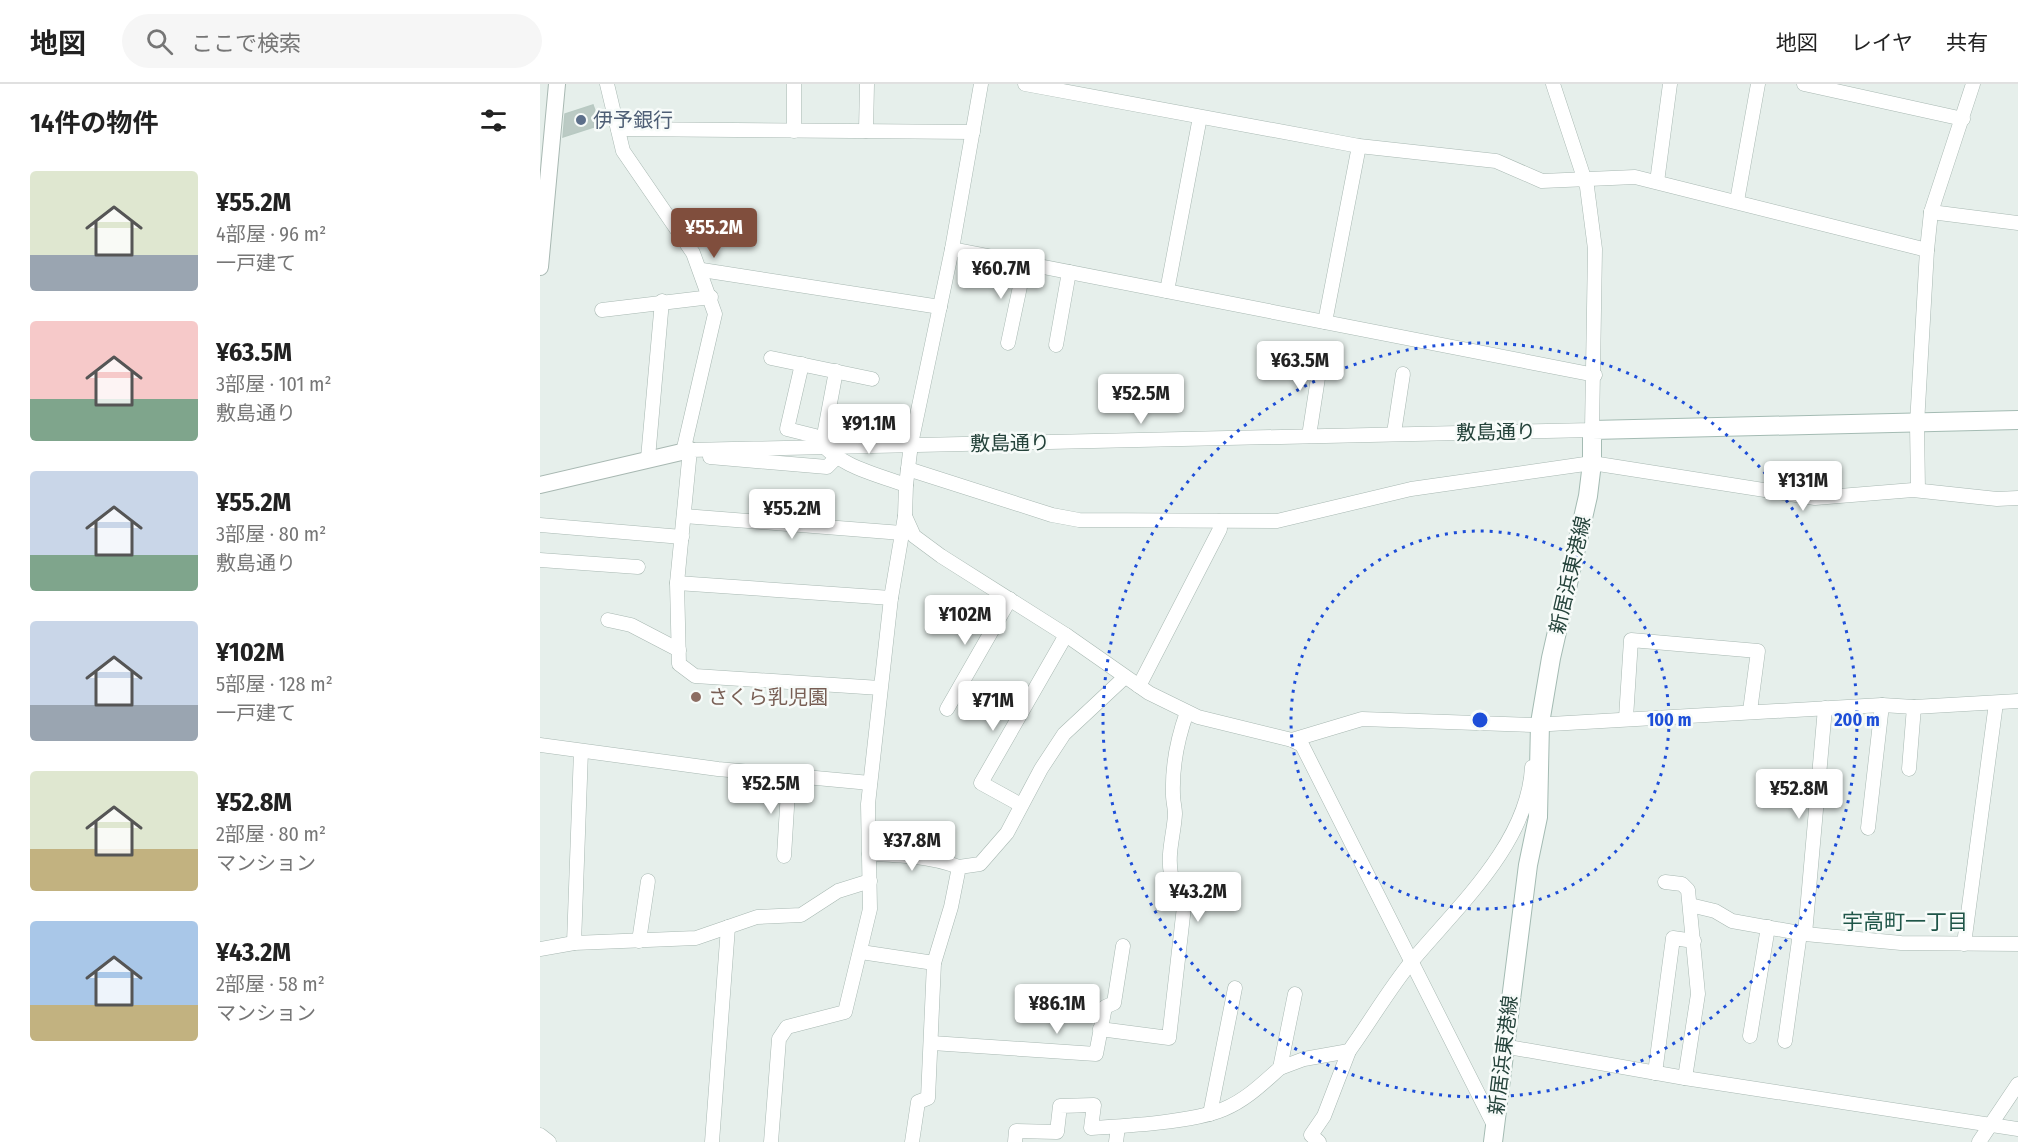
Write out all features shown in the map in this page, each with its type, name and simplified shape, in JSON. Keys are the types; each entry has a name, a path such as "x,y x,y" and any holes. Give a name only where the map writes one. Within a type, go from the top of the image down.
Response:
{"main road":[{"path":"1592,430 2018,420"},
{"name":"新居浜東港線","path":"1493,1133 1528,865 1538,817 1536,724 1592,463 1592,430"}],"street":[{"path":"540,267 557,84"},
{"path":"607,84 623,151 657,195 702,270 715,314 688,452 677,583 679,664 695,676 880,688"},
{"path":"794,84 794,131"},
{"path":"866,131 867,84"},
{"path":"771,1142 779,1039 787,1027 845,1012 870,909 870,783 891,598 905,516 911,444 952,249 981,84"},
{"path":"1025,84 1359,146 1496,161 1542,182 1635,177 1927,250"},
{"path":"1553,84 1584,178 1595,249 1595,375 1592,430"},
{"path":"1657,182 1670,84"},
{"path":"1737,201 1758,84"},
{"path":"1804,84 1963,119"},
{"path":"1918,490 1917,424 1931,212 1973,84"},
{"path":"1167,291 1200,117"},
{"path":"618,129 973,132"},
{"path":"1325,322 1359,146"},
{"path":"1931,212 2018,223"},
{"path":"952,249 1595,375"},
{"path":"1008,343 1025,263"},
{"path":"702,270 940,306"},
{"path":"1056,345 1069,272"},
{"path":"602,310 662,301 711,297"},
{"path":"648,458 662,301"},
{"path":"1310,436 1322,352"},
{"path":"771,358 872,379"},
{"path":"802,364 787,429 815,436 822,446 849,465 906,485"},
{"path":"822,446 836,371"},
{"path":"1394,433 1403,374"},
{"name":"敷島通り","path":"540,485 648,458 688,452 822,446 1592,430"},
{"path":"688,452 827,467 837,456"},
{"path":"908,469 1043,512 1079,520 1277,521 1411,489 1592,463 1815,498 1918,490 1997,499 2018,498"},
{"path":"684,516 902,533"},
{"path":"905,516 914,536 940,556 1066,635 1139,686 1188,712 1292,740 1302,745 1411,962 1493,1133"},
{"path":"1139,686 1220,529 1219,521"},
{"path":"540,525 682,537"},
{"path":"540,561 638,567"},
{"path":"677,583 891,598"},
{"path":"947,710 1010,599"},
{"path":"608,620 631,625 679,650"},
{"path":"1022,805 981,783 1066,635"},
{"path":"1626,718 1631,640 1758,651 1750,711"},
{"path":"869,854 920,856 959,867 980,864 1007,833 1064,735 1125,677"},
{"path":"1292,740 1362,719 1536,724 1750,711 1882,705 1914,707 2018,701"},
{"path":"1964,944 1996,703"},
{"path":"1868,828 1882,705"},
{"path":"1909,769 1914,707"},
{"path":"1785,1041 1803,934 1825,708"},
{"path":"1100,1029 1169,1038 1185,898 1182,887 1173,880 1169,843 1175,814 1173,794 1178,748 1188,712"},
{"path":"1311,1140 1324,1116 1349,1051 1411,962 1446,926 1517,828 1531,780 1536,724"},
{"path":"540,745 789,776 870,783"},
{"path":"574,943 581,751"},
{"path":"784,856 789,776"},
{"path":"912,1142 918,1102 928,1098 934,963 951,907 959,867"},
{"path":"639,941 648,881"},
{"path":"540,949 574,943 696,938 757,917 801,915 838,891 870,881"},
{"path":"1665,882 1682,884 1688,890 1694,941 1698,994 1685,1078"},
{"path":"1690,905 1715,911 1732,921 1803,934 1901,943 2018,944"},
{"path":"712,1142 728,927"},
{"path":"1750,1036 1768,927"},
{"path":"1655,1073 1673,938 1694,941"},
{"path":"932,1043 1096,1054 1105,1007 1114,1003 1123,946"},
{"path":"861,952 934,963"},
{"path":"1210,1114 1234,988"},
{"path":"1280,1068 1295,994"},
{"path":"1503,1046 1685,1078 2018,1129"},
{"path":"1015,1142 1016,1131 1057,1132 1060,1106 1094,1105 1091,1128 1210,1114 1250,1094 1280,1068 1322,1054 1349,1051"},
{"path":"1979,1142 2018,1084"},
{"path":"1116,1142 1118,1126"},
{"path":"540,1135 549,1142"}],"building":[{"name":"伊予銀行","path":"593,105 600,125 563,137 565,114"}],"place":[{"name":"伊予銀行","path":"581,120"},
{"name":"さくら乳児園","path":"696,697"}],"district":[{"name":"宇高町一丁目","path":"1905,922"}]}
